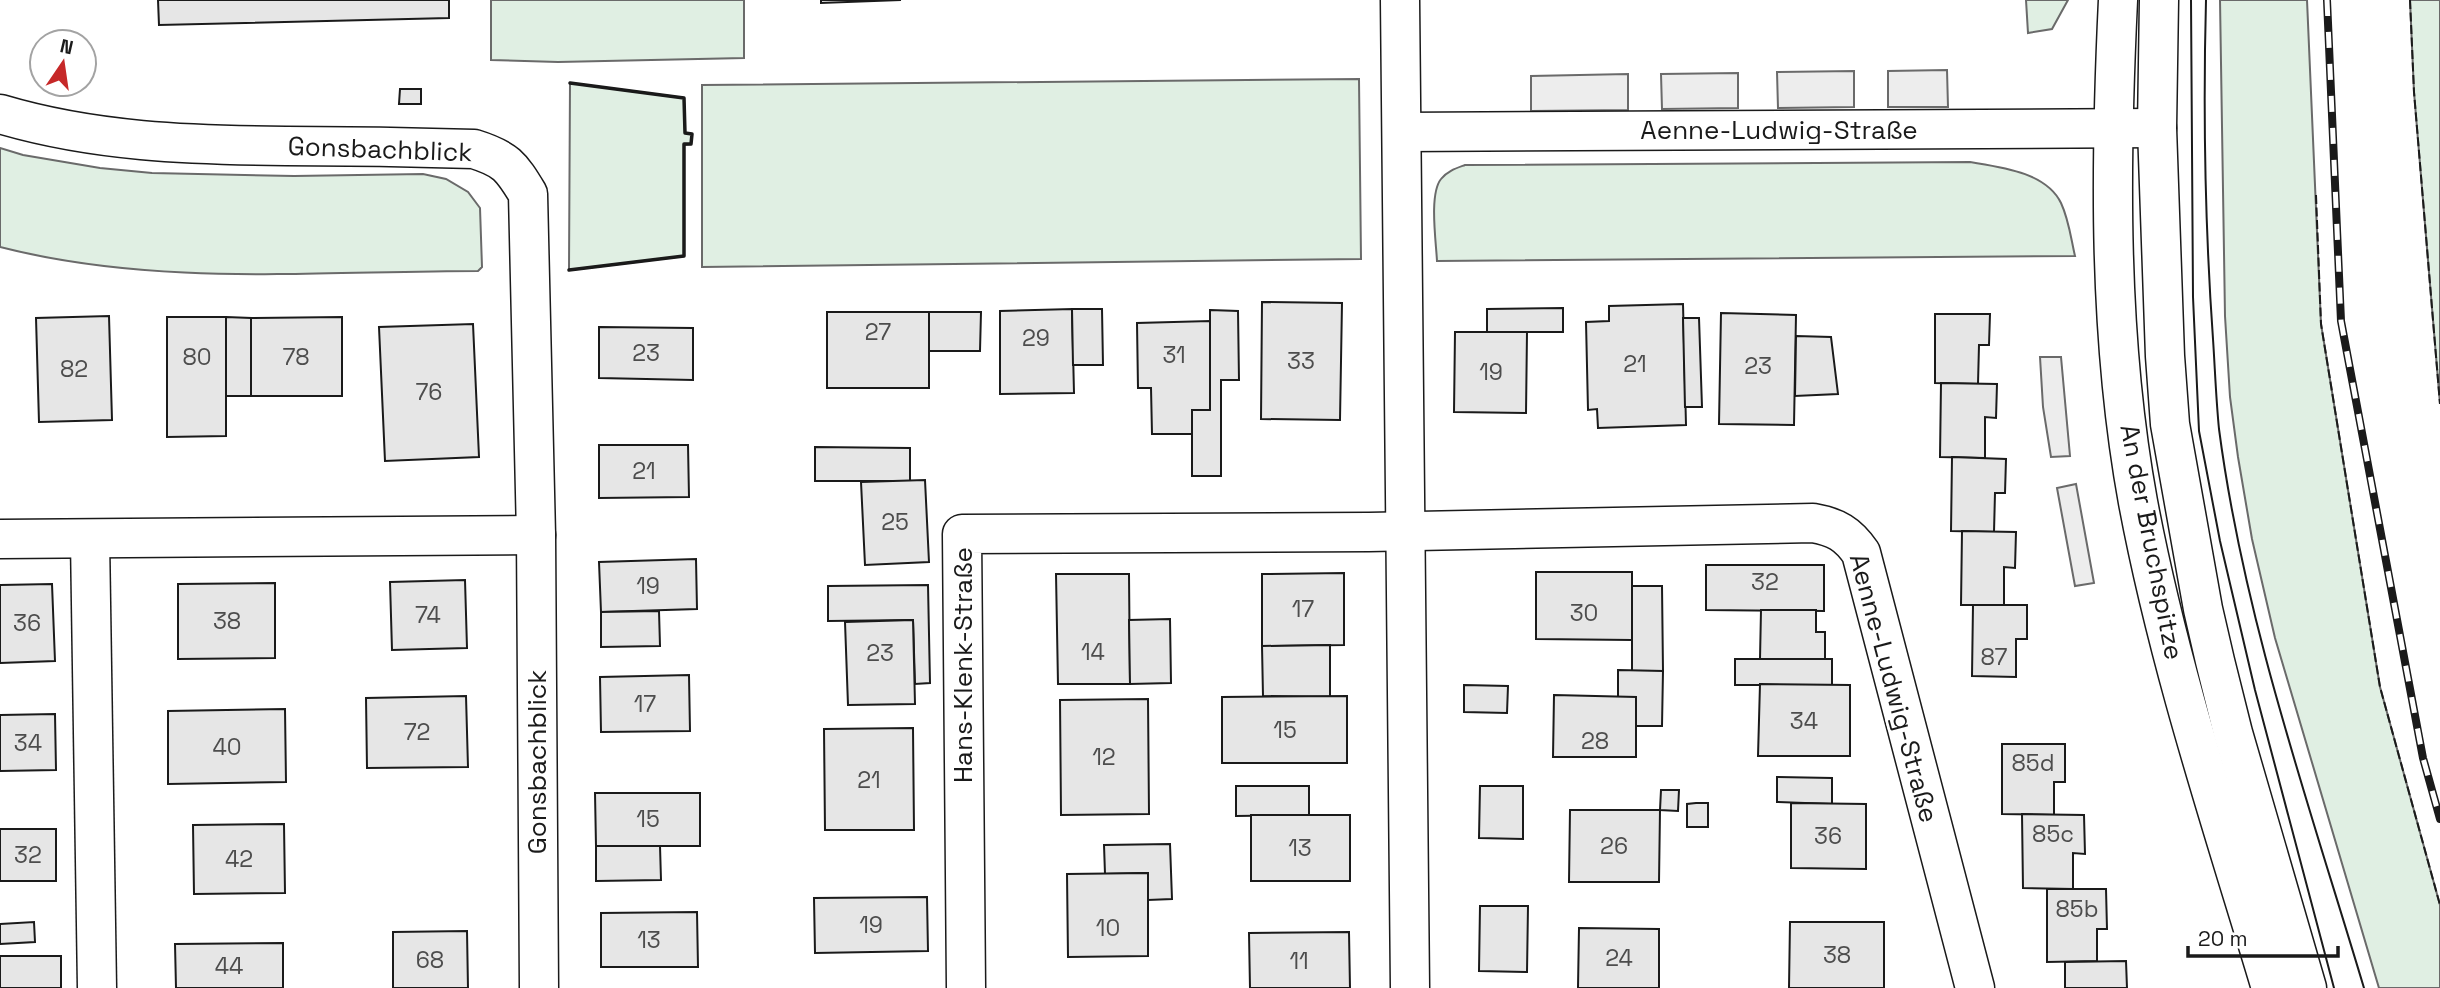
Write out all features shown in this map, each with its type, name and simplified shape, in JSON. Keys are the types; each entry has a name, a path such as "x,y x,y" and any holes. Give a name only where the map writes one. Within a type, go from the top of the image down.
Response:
{"street":[{"path":"1400,0 1410,988"},
{"name":"An der Bruchspitze","path":"2118,0 2112,128 2117,316 2129,444 2138,503 2176,665 2271,988"},
{"name":"An der Bruchspitze","path":"2159,0 2157,128 2170,424 2203,609 2233,733 2307,988"},
{"name":"Gonsbachblick","path":"0,114 39,126 105,137 188,145 474,149 492,155 512,167 528,194 536,536 538,988"},
{"name":"Aenne-Ludwig-Straße","path":"1402,132 2157,128"},
{"name":"Aenne-Ludwig-Straße","path":"1406,531 1813,523 1843,532 1853,540 1861,553 1869,577 1975,988"},
{"name":"Hans-Klenk-Straße","path":"966,988 962,534 1406,531"},
{"path":"0,539 536,536"},
{"path":"90,539 97,988"}],"green space":[{"path":"491,0 744,0 744,58 558,62 491,60"},
{"path":"2026,0 2068,0 2052,29 2028,33"},
{"path":"2220,0 2307,0 2321,324 2380,687 2440,905 2440,988 2379,988 2275,638 2252,539 2230,397 2225,316"},
{"path":"2410,0 2440,0 2440,404 2414,92"},
{"path":"1359,79 1361,259 702,267 702,85"},
{"path":"570,83 684,98 685,133 692,134 691,144 684,145 684,256 569,270"},
{"path":"0,148 23,155 100,168 152,173 294,176 423,174 446,179 468,192 480,208 482,267 478,271 298,274 178,272 59,260 0,247"},
{"path":"1970,162 2021,173 2045,184 2061,203 2075,256 1437,261 1434,218 1437,186 1446,174 1465,165"}],"shaded area":[{"path":"1947,70 1948,107 1888,107 1888,71"},
{"path":"1854,71 1854,107 1778,108 1777,72"},
{"path":"1738,73 1738,108 1662,109 1661,74"},
{"path":"1628,74 1628,110 1531,111 1531,76"},
{"path":"2040,357 2061,357 2070,456 2051,457 2043,407"},
{"path":"2076,484 2094,583 2075,586 2057,488"}],"building":[{"path":"158,0 449,0 449,18 159,25"},
{"path":"821,0 901,0 821,3"},
{"path":"400,89 421,89 421,104 399,104"},
{"path":"1262,302 1342,303 1340,420 1261,419"},
{"path":"1683,304 1686,425 1598,428 1597,409 1588,410 1586,322 1609,321 1609,306"},
{"path":"1563,308 1563,332 1487,332 1487,309"},
{"path":"1072,309 1074,393 1000,394 1000,311"},
{"path":"1072,309 1102,309 1103,365 1073,365"},
{"path":"1210,310 1238,311 1239,380 1221,380 1221,476 1192,476 1192,410 1210,410"},
{"path":"827,312 929,312 929,388 827,388"},
{"path":"929,312 981,312 980,351 929,351"},
{"path":"1721,313 1796,315 1794,425 1719,424"},
{"path":"1935,314 1990,314 1989,345 1979,345 1978,384 1935,383"},
{"path":"109,316 112,420 39,422 36,318"},
{"path":"167,317 226,317 226,436 167,437"},
{"path":"226,317 251,318 251,396 226,396"},
{"path":"342,317 342,396 251,396 251,318"},
{"path":"1683,318 1699,318 1702,407 1685,407"},
{"path":"1210,321 1210,410 1192,410 1192,434 1152,434 1151,388 1138,388 1137,323"},
{"path":"473,324 479,457 385,461 379,327"},
{"path":"599,327 693,328 693,380 599,378"},
{"path":"1455,332 1527,332 1526,413 1454,412"},
{"path":"1796,336 1831,337 1838,394 1795,396"},
{"path":"1941,383 1997,384 1996,418 1985,417 1985,458 1940,457"},
{"path":"599,445 688,445 689,497 599,498"},
{"path":"815,447 910,448 910,481 815,481"},
{"path":"1952,457 2006,459 2005,493 1995,493 1994,532 1951,531"},
{"path":"925,480 929,562 865,565 861,482"},
{"path":"1962,531 2016,532 2015,568 2004,567 2004,605 1961,605"},
{"path":"696,559 697,609 601,612 599,562"},
{"path":"1706,565 1824,565 1824,611 1706,610"},
{"path":"1536,572 1632,572 1632,640 1536,639"},
{"path":"1344,573 1344,645 1262,646 1262,574"},
{"path":"1056,574 1129,574 1130,684 1058,684"},
{"path":"465,580 467,648 392,650 390,582"},
{"path":"275,583 275,658 178,659 178,584"},
{"path":"52,584 55,661 0,663 0,585"},
{"path":"928,585 930,683 915,684 913,620 828,621 828,586"},
{"path":"1632,586 1662,586 1663,671 1632,671"},
{"path":"1973,605 2027,605 2027,639 2016,639 2016,677 1972,676"},
{"path":"1761,610 1816,610 1816,632 1825,632 1825,659 1760,659"},
{"path":"659,611 660,646 601,647 601,612"},
{"path":"1170,619 1171,683 1130,684 1129,620"},
{"path":"913,620 915,704 848,705 845,622"},
{"path":"1330,645 1330,697 1263,696 1262,646"},
{"path":"1735,659 1832,659 1832,685 1735,685"},
{"path":"1618,670 1663,671 1662,726 1636,726 1636,697 1618,697"},
{"path":"689,675 690,731 601,732 600,677"},
{"path":"1760,684 1850,685 1850,756 1758,756"},
{"path":"1464,685 1508,686 1507,713 1464,712"},
{"path":"1554,695 1636,697 1636,757 1553,757"},
{"path":"466,696 468,767 367,768 366,698"},
{"path":"1347,696 1347,763 1222,763 1222,697"},
{"path":"1148,699 1149,814 1061,815 1060,700"},
{"path":"285,709 286,782 168,784 168,711"},
{"path":"55,714 56,770 0,771 0,715"},
{"path":"913,728 914,830 825,830 824,729"},
{"path":"2002,744 2065,744 2065,782 2054,782 2054,815 2002,814"},
{"path":"1777,777 1832,778 1832,804 1777,802"},
{"path":"1236,786 1309,786 1309,815 1236,816"},
{"path":"1480,786 1523,786 1523,839 1479,838"},
{"path":"1661,790 1679,790 1678,811 1660,810"},
{"path":"595,793 700,793 700,846 596,846"},
{"path":"1708,803 1708,827 1687,827 1687,804"},
{"path":"1791,803 1866,804 1866,869 1791,868"},
{"path":"1570,810 1660,810 1659,882 1569,882"},
{"path":"2022,814 2084,815 2085,854 2073,853 2073,889 2023,888"},
{"path":"1251,815 1350,815 1350,881 1251,881"},
{"path":"284,824 285,893 194,894 193,825"},
{"path":"0,829 56,829 56,881 0,881"},
{"path":"1170,844 1172,899 1148,900 1148,873 1105,874 1104,845"},
{"path":"596,846 660,846 661,880 596,881"},
{"path":"1148,873 1148,956 1068,957 1067,874"},
{"path":"2047,889 2106,889 2107,929 2097,929 2097,961 2047,962"},
{"path":"927,897 928,951 815,953 814,898"},
{"path":"1480,906 1528,906 1527,972 1479,971"},
{"path":"697,912 698,967 601,967 601,913"},
{"path":"34,922 35,942 0,944 0,924"},
{"path":"1790,922 1884,922 1884,988 1789,988"},
{"path":"1579,928 1659,929 1659,988 1578,988"},
{"path":"467,931 468,988 393,988 393,932"},
{"path":"1349,932 1350,988 1250,988 1249,933"},
{"path":"283,943 283,988 176,988 175,944"},
{"path":"0,956 61,956 61,988 0,988"},
{"path":"2126,961 2127,988 2065,988 2065,962"}],"tram line":[{"path":"2191,0 2193,297 2199,431 2220,541 2255,690 2334,988"},
{"path":"2206,0 2208,254 2218,418 2230,500 2244,571 2280,711 2364,988"}],"railway":[{"path":"2327,0 2341,321 2423,758 2440,819"}],"fence":[{"path":"2410,0 2414,92 2440,404"},
{"path":"2316,195 2321,324 2380,687 2440,905"}],"wall":[{"path":"569,270 684,256 684,144 691,144 692,134 685,133 684,98 570,83"}]}
